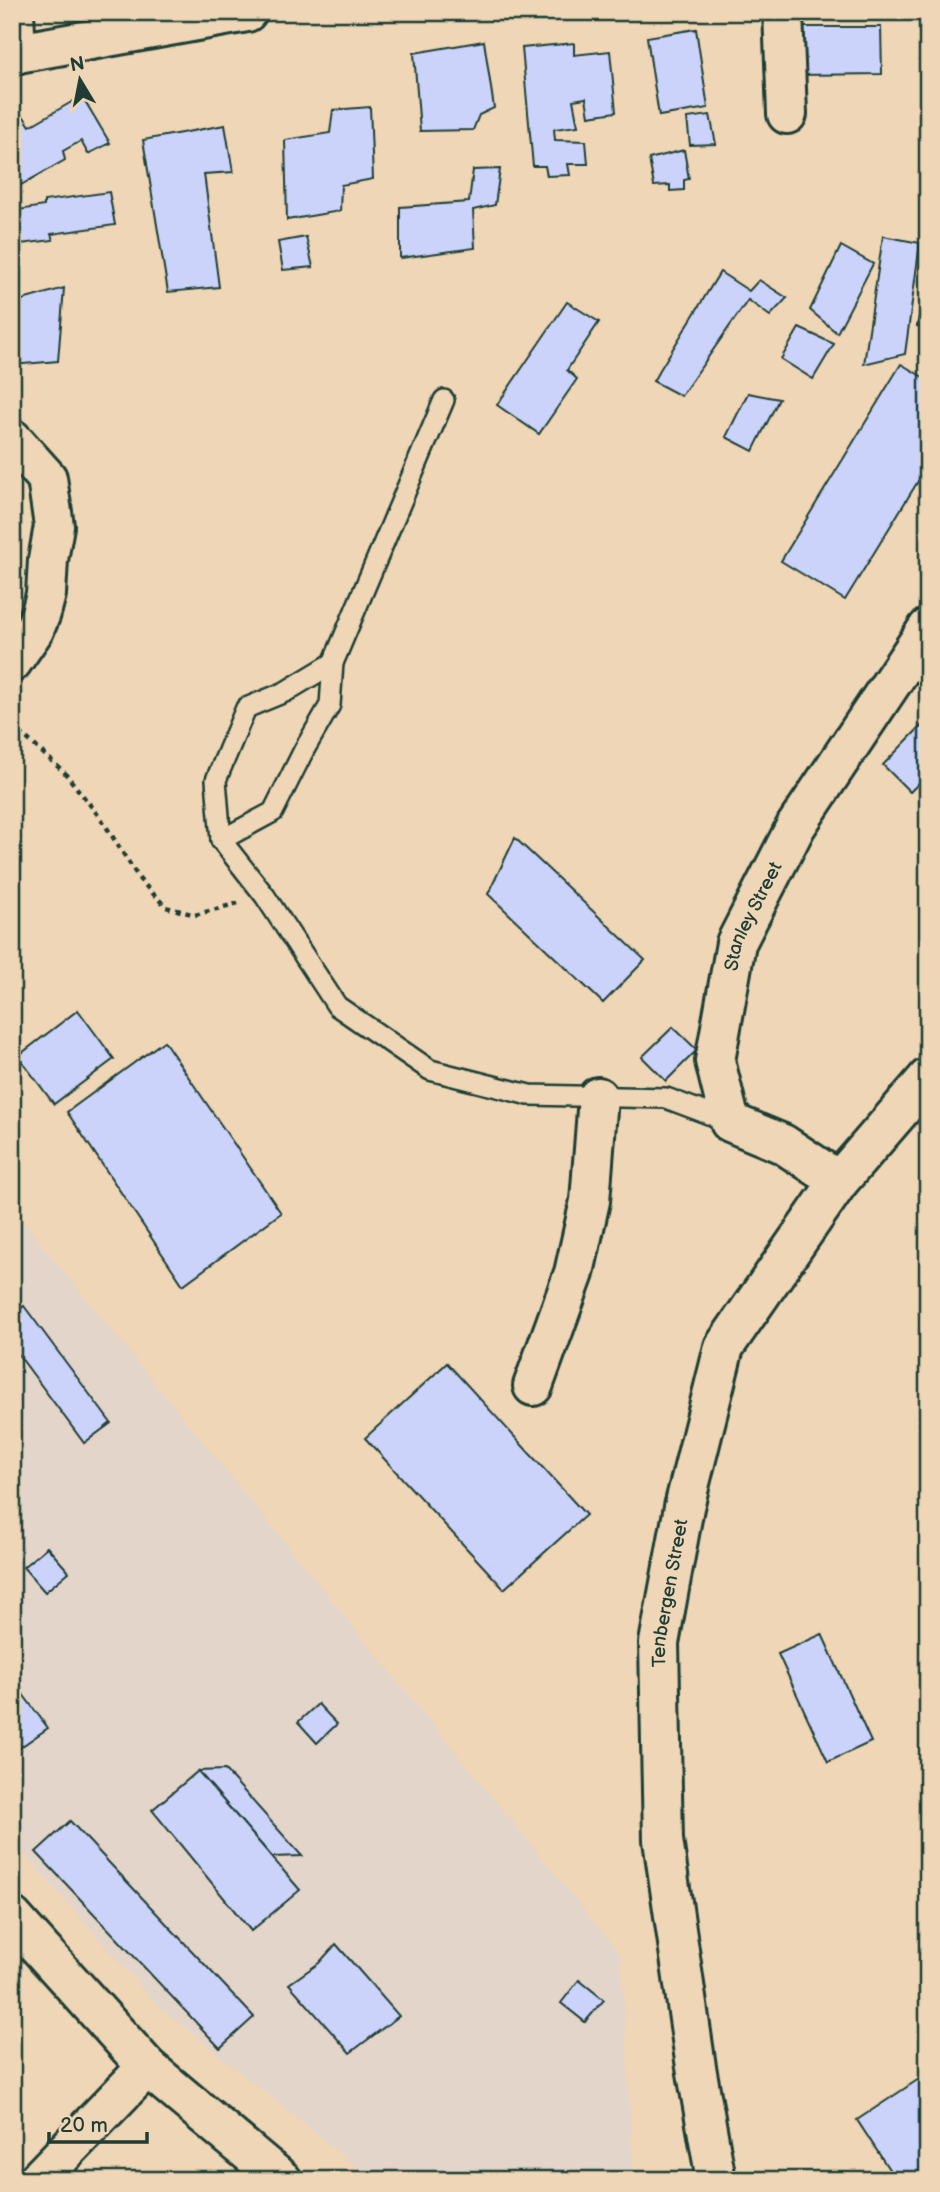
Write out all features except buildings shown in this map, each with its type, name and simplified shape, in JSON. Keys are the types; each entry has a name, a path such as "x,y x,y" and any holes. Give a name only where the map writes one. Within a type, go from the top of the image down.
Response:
{"street":[{"path":"14,12 14,54 230,13"},
{"path":"783,12 787,114"},
{"path":"12,439 47,478 54,526 46,594 41,613 34,630 12,662"},
{"name":"Stanley Street","path":"730,1122 715,1061 736,943 796,826 928,628"},
{"name":"Tenbergen Street","path":"716,2180 696,2067 663,1840 659,1643 684,1507 724,1347 839,1181 928,1078"},
{"path":"533,1386 574,1273 590,1201 598,1097"},
{"path":"730,1122 783,1144 839,1181"},
{"path":"12,1917 147,2067 282,2180"},
{"path":"37,2180 147,2067"}],"lane":[{"path":"221,840 273,812 330,705 333,663 444,400"},
{"path":"333,663 285,692 246,708 216,780 221,840 265,896 337,1006 430,1070 529,1095 666,1098 730,1122"}],"path":[{"path":"12,725 65,773 102,820 140,880 166,907 195,915 265,896"}],"shaded area":[{"path":"12,1208 621,1955 634,2180 373,2180 157,2005 12,1840"}]}
